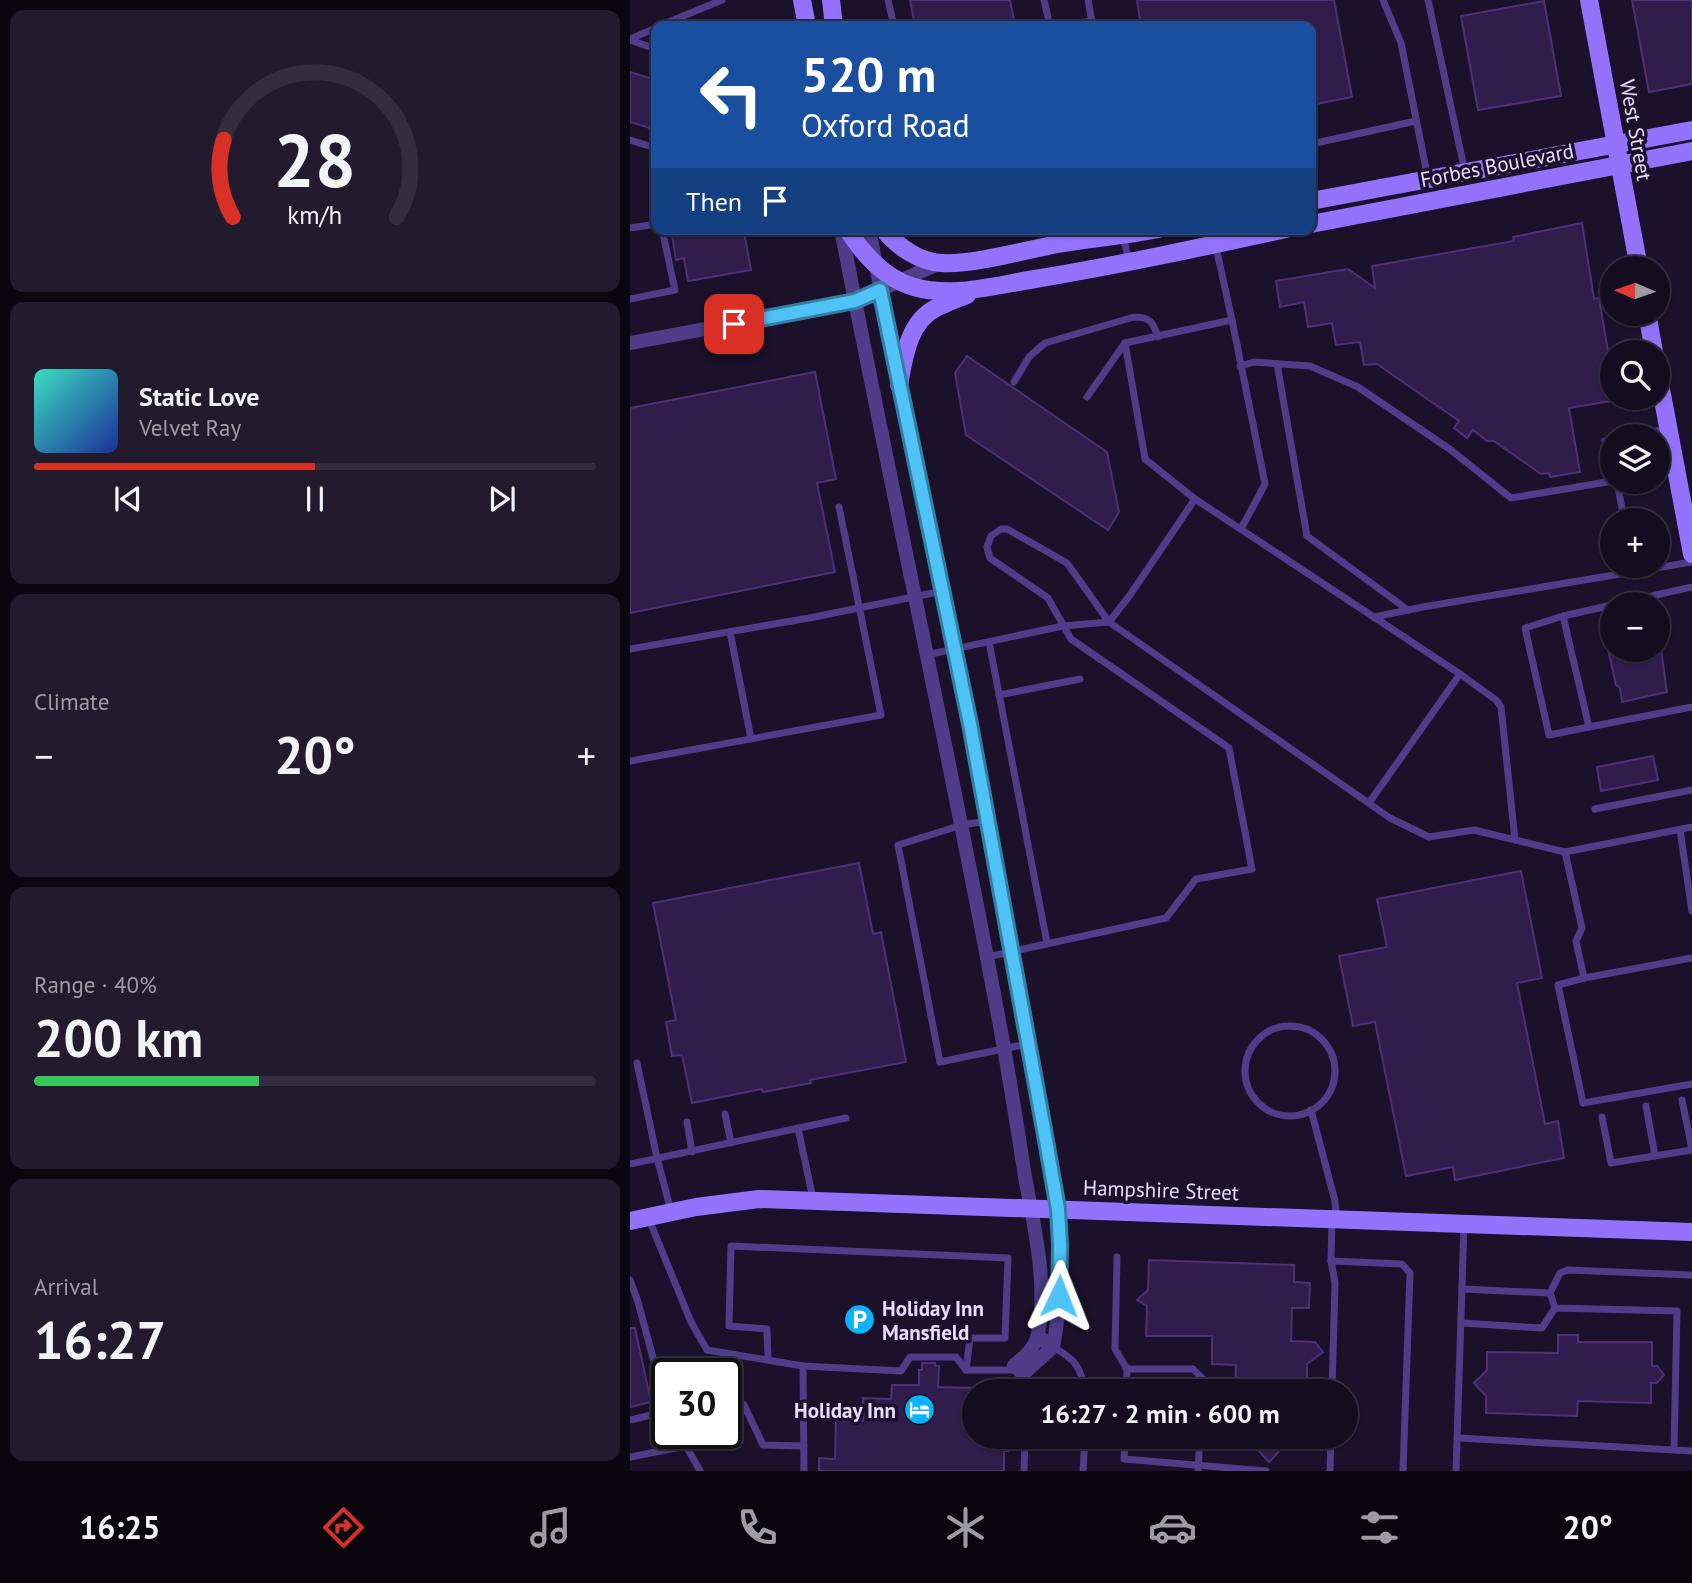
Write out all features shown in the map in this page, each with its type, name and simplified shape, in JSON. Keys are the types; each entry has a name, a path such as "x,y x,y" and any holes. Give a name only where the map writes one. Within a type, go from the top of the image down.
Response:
{"street":[{"path":"802,0 806,21"},
{"path":"831,0 833,21"},
{"name":"West Street","path":"1589,0 1637,256"},
{"name":"Forbes Boulevard","path":"1316,200 1692,130"},
{"name":"Forbes Boulevard","path":"1316,223 1692,151"},
{"path":"842,235 962,825 1031,1208 1039,1272 1038,1336 1025,1357 1014,1365 1023,1374 1054,1347 1058,1321 1058,1209 944,591 899,385 870,235"},
{"path":"852,235 885,273 914,287 943,292 981,288 1129,262 1213,237 1231,235"},
{"path":"890,235 908,252 940,263"},
{"path":"630,344 855,301 940,263 975,260 1109,235"},
{"path":"899,385 907,345 923,318 934,308 981,288"},
{"path":"1670,438 1692,554"},
{"name":"Hampshire Street","path":"630,1221 759,1199 1692,1232"},
{"path":"1038,1336 1054,1347"}],"lane":[{"path":"672,21 722,0"},
{"path":"888,0 893,21"},
{"path":"1045,0 1049,21"},
{"path":"1088,0 1092,21"},
{"path":"1383,0 1401,43 1428,180"},
{"path":"1428,0 1459,174 1456,196"},
{"path":"630,39 651,30"},
{"path":"630,39 651,47"},
{"path":"1316,143 1416,121"},
{"path":"630,140 651,146"},
{"path":"630,228 651,225"},
{"path":"630,299 675,290 663,235"},
{"path":"1122,235 1129,262"},
{"path":"1213,237 1265,484 1241,529"},
{"path":"1014,382 1029,357 1045,343 1134,317 1145,317 1153,322 1158,337"},
{"path":"1087,397 1125,343 1232,320"},
{"path":"1125,343 1145,459 1195,499 1496,700 1501,707 1516,840"},
{"path":"1240,366 1254,362 1310,366 1358,387 1451,450 1511,498 1600,483"},
{"path":"1277,364 1307,536 1408,610"},
{"path":"926,655 1063,626 1108,622 1130,595 1195,499"},
{"path":"630,761 881,715 839,507"},
{"path":"987,957 1166,918 1196,879 1252,869 1229,748 1070,639 1048,598 990,558 987,547 991,536 1007,529 1068,563 1108,622 1391,818 1429,837 1474,830 1565,852 1692,827"},
{"path":"1670,564 1692,562"},
{"path":"1374,617 1600,574"},
{"path":"1669,592 1692,587"},
{"path":"630,649 944,591"},
{"path":"1600,607 1563,615 1525,628 1549,735 1692,707"},
{"path":"1563,615 1589,727"},
{"path":"730,632 751,738"},
{"path":"989,642 1047,943"},
{"path":"1369,803 1460,674"},
{"path":"999,695 1080,679"},
{"path":"1595,809 1692,790"},
{"path":"988,821 962,825 898,845 940,1062 1028,1044"},
{"path":"1680,830 1692,911"},
{"path":"1565,852 1582,928 1576,941 1584,978"},
{"path":"1692,958 1558,985 1583,1103 1692,1084"},
{"path":"1296,1026 1307,1029 1325,1042 1334,1062 1332,1085 1321,1104 1311,1110 1290,1116 1268,1110 1252,1095 1245,1073 1250,1052 1264,1034 1274,1029 1296,1026"},
{"path":"637,1063 671,1212"},
{"path":"1602,1117 1611,1163 1692,1150 1682,1100"},
{"path":"1646,1107 1655,1156"},
{"path":"1311,1110 1335,1201 1332,1261 1335,1283 1332,1379"},
{"path":"725,1114 731,1143"},
{"path":"630,1164 846,1118"},
{"path":"687,1122 692,1152"},
{"path":"798,1128 813,1200"},
{"path":"648,1216 691,1322 706,1350 803,1366 901,1371 910,1357 956,1357 966,1370"},
{"path":"1456,1471 1464,1223"},
{"path":"768,1359 767,1329 729,1326 732,1246 1008,1258 1004,1338 971,1338 966,1370"},
{"path":"1117,1257 1115,1349 1127,1369 1127,1379"},
{"path":"1332,1261 1402,1264 1410,1273 1403,1471"},
{"path":"1555,1308 1550,1293 1560,1273 1568,1270 1691,1275"},
{"path":"630,1280 653,1358"},
{"path":"1462,1289 1550,1293"},
{"path":"1461,1323 1542,1328 1555,1308"},
{"path":"1555,1308 1678,1311 1674,1450"},
{"path":"1054,1347 1069,1356 1079,1367 1082,1379"},
{"path":"803,1366 804,1471"},
{"path":"1127,1369 1193,1369 1203,1379"},
{"path":"966,1370 1018,1370 1022,1379"},
{"path":"744,1405 763,1445 804,1446"},
{"path":"630,1420 651,1414"},
{"path":"1458,1437 1692,1451"},
{"path":"630,1457 671,1449"},
{"path":"688,1449 700,1471"},
{"path":"1024,1471 1025,1449"},
{"path":"1083,1471 1084,1449"},
{"path":"1124,1449 1124,1459 1198,1469 1266,1471"},
{"path":"1198,1469 1199,1449"},
{"path":"1330,1471 1331,1449"}],"building":[{"path":"910,0 1010,0 1014,21 914,21"},
{"path":"1137,0 1334,0 1352,97 1316,104 1316,21 1140,21"},
{"path":"1632,0 1692,0 1692,84 1649,92"},
{"path":"1544,1 1561,96 1478,110 1461,16"},
{"path":"630,72 651,78 651,128 630,122"},
{"path":"1582,223 1594,299 1599,298 1600,326 1604,326 1606,340 1600,340 1600,403 1569,408 1580,472 1550,477 1549,473 1541,474 1494,441 1487,441 1473,430 1467,438 1454,428 1459,421 1377,364 1364,365 1360,342 1336,345 1332,323 1308,327 1304,302 1280,307 1276,281 1348,269 1375,288 1372,266 1514,241 1513,237"},
{"path":"672,235 745,235 751,270 688,281 684,258 676,260"},
{"path":"967,356 1107,452 1119,512 1108,530 966,435 955,373"},
{"path":"815,372 836,479 817,483 835,572 630,613 630,408"},
{"path":"1611,662 1663,662 1667,692 1622,702 1620,688 1616,685"},
{"path":"1653,756 1658,780 1601,791 1597,767"},
{"path":"859,863 873,934 881,932 906,1062 810,1080 811,1083 763,1092 762,1089 692,1103 682,1055 672,1056 666,1022 676,1020 653,903"},
{"path":"1521,871 1542,978 1517,983 1545,1124 1558,1121 1564,1158 1455,1180 1453,1167 1406,1176 1375,1022 1353,1026 1339,956 1387,947 1377,899"},
{"path":"1149,1260 1294,1265 1294,1282 1310,1283 1309,1308 1292,1308 1291,1341 1315,1342 1323,1352 1307,1364 1307,1379 1235,1379 1236,1365 1212,1364 1212,1336 1146,1336 1147,1306 1137,1300 1148,1290"},
{"path":"630,1328 635,1328 651,1402 630,1407"},
{"path":"1558,1335 1578,1335 1578,1342 1652,1342 1652,1366 1657,1366 1664,1375 1657,1383 1651,1383 1651,1403 1578,1401 1577,1416 1486,1413 1486,1396 1474,1383 1487,1370 1487,1352 1558,1353"},
{"name":"Holiday Inn","path":"922,1363 935,1363 935,1366 939,1366 938,1387 962,1388 962,1449 1008,1449 1004,1451 1004,1471 819,1471 819,1458 835,1459 836,1421 863,1421 863,1398 891,1399 892,1385 919,1385 919,1370 922,1370"},
{"path":"1257,1449 1281,1449 1269,1462"}],"place":[{"name":"Holiday Inn Mansfield","path":"859,1320"},
{"name":"Holiday Inn","path":"919,1410"}],"route":[{"path":"734,324 855,301 880,290 970,724 1045,1135 1058,1209 1059,1296"}]}
